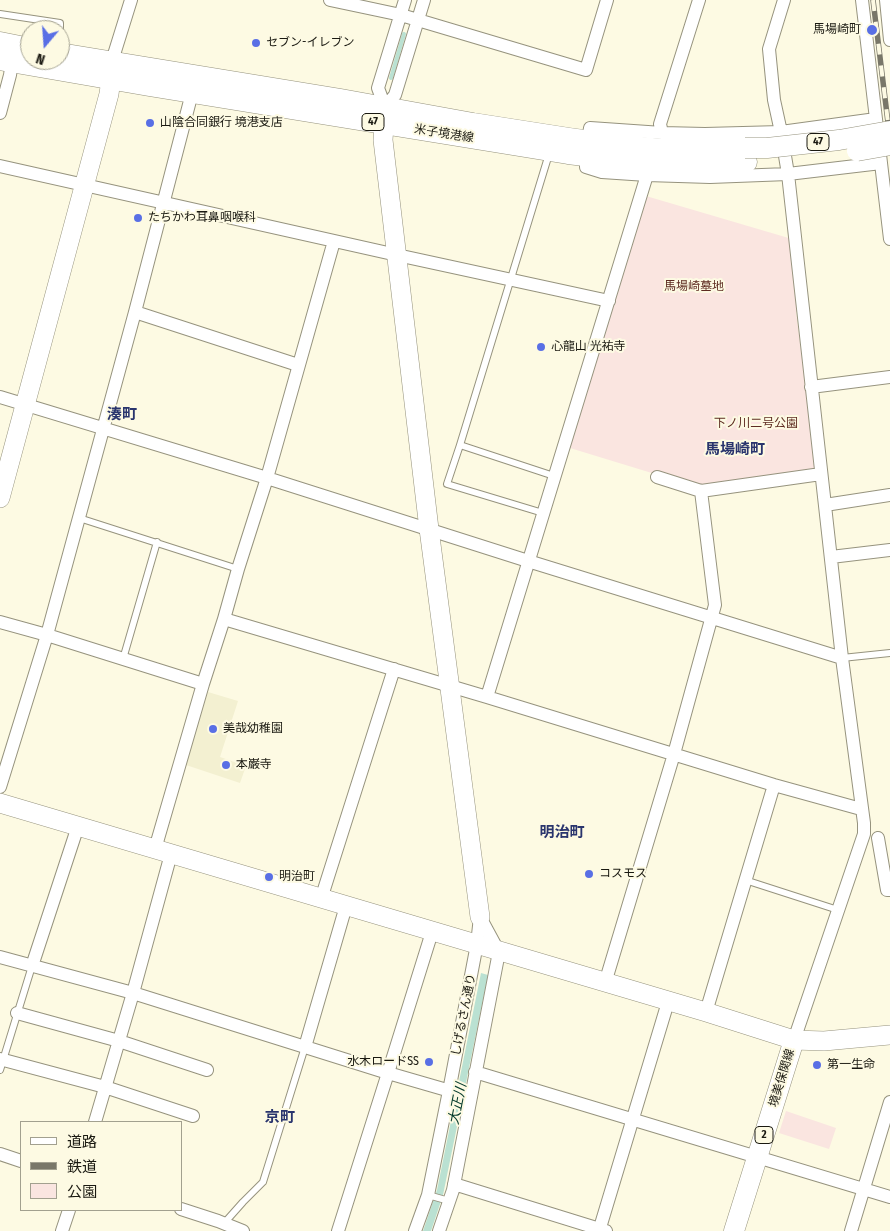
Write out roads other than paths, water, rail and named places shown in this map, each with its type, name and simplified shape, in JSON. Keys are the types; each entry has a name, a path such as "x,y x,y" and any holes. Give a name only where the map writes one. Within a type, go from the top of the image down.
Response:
{"main road":[{"path":"0,42 20,46"},
{"name":"米子境港線","path":"70,56 192,93 384,116 473,123 587,148"},
{"name":"米子境港線","path":"6,61 111,70 384,116 550,151 620,145 746,155 768,162 890,145"},
{"name":"米子境港線","path":"746,155 766,148 840,140 883,125"},
{"name":"境美保関線","path":"734,1231 794,1040"}],"street":[{"path":"0,498 109,94 111,70 131,0"},
{"path":"330,0 401,15 586,70 607,0"},
{"path":"405,0 378,88 384,116 383,140 429,529 480,917 498,952 454,1184 439,1231"},
{"path":"384,116 395,95 424,0"},
{"path":"662,133 660,124 699,0"},
{"path":"784,0 769,49 774,100 788,174 842,658 864,823 864,834 794,1040"},
{"path":"862,0 883,125 881,163 890,239"},
{"path":"886,0 890,40"},
{"path":"0,113 10,75 6,61"},
{"path":"0,787 47,635 135,312 192,93"},
{"path":"881,163 788,174 710,177 602,172 586,167 590,128 705,134 781,132 883,125"},
{"path":"0,166 609,301"},
{"path":"487,696 647,175"},
{"path":"95,1121 133,993 163,851 203,684 267,478 334,241"},
{"path":"135,312 298,365"},
{"path":"812,386 890,377"},
{"path":"0,397 267,478 842,658"},
{"path":"658,477 701,491 821,474"},
{"path":"605,983 674,754 715,605 701,491"},
{"path":"825,505 890,495"},
{"path":"831,557 890,550"},
{"path":"224,619 487,696 774,785 862,809"},
{"path":"0,622 203,684"},
{"path":"321,899 394,669"},
{"path":"706,1012 774,785"},
{"path":"0,803 477,944 498,952 706,1012 794,1040 824,1041 890,1035"},
{"path":"32,966 78,826"},
{"path":"864,834 884,838 886,890 890,890"},
{"path":"305,1048 346,906"},
{"name":"しげるさん通り","path":"415,1231 428,1195 477,944 480,917"},
{"path":"338,1231 432,932"},
{"path":"0,957 133,993 388,1074 471,1097"},
{"path":"454,1184 602,1230 668,1002"},
{"path":"17,1013 119,1041 207,1070"},
{"path":"1,1063 105,1087 193,1116"},
{"path":"475,1072 890,1197"},
{"path":"851,1231 890,1102"},
{"path":"0,1154 20,1161"},
{"path":"182,1210 219,1225 243,1231"},
{"path":"62,1231 69,1211"}],"lane":[{"path":"0,14 40,20"},
{"path":"543,514 447,484 550,151"},
{"path":"460,445 554,476"},
{"path":"79,518 238,569"},
{"path":"123,659 157,542"},
{"path":"842,658 890,653"},
{"path":"745,880 838,910"},
{"path":"1,1063 32,966"},
{"path":"219,1225 227,1220 263,1182 305,1048"},
{"path":"428,1195 449,1201"}],"water":[{"name":"大正川","path":"481,973 488,975 443,1195 431,1231 423,1231 437,1190"}],"waterway":[{"path":"391,78 404,34"}],"railway":[{"path":"873,0 890,139"}],"place":[{"name":"馬場崎町","path":"872,30"},
{"name":"セブン-イレブン","path":"256,43"},
{"name":"山陰合同銀行 境港支店","path":"150,123"},
{"name":"たちかわ耳鼻咽喉科","path":"138,218"},
{"name":"心龍山 光祐寺","path":"541,347"},
{"name":"美哉幼稚園","path":"213,729"},
{"name":"本巌寺","path":"226,765"},
{"name":"コスモス","path":"589,874"},
{"name":"明治町","path":"269,877"},
{"name":"水木ロードSS","path":"429,1062"},
{"name":"第一生命","path":"817,1065"}],"district":[{"name":"湊町","path":"122,415"},
{"name":"馬場崎町","path":"735,450"},
{"name":"明治町","path":"562,833"},
{"name":"京町","path":"280,1118"}],"park label":[{"name":"馬場崎墓地","path":"694,287"},
{"name":"下ノ川二号公園","path":"756,424"}]}
